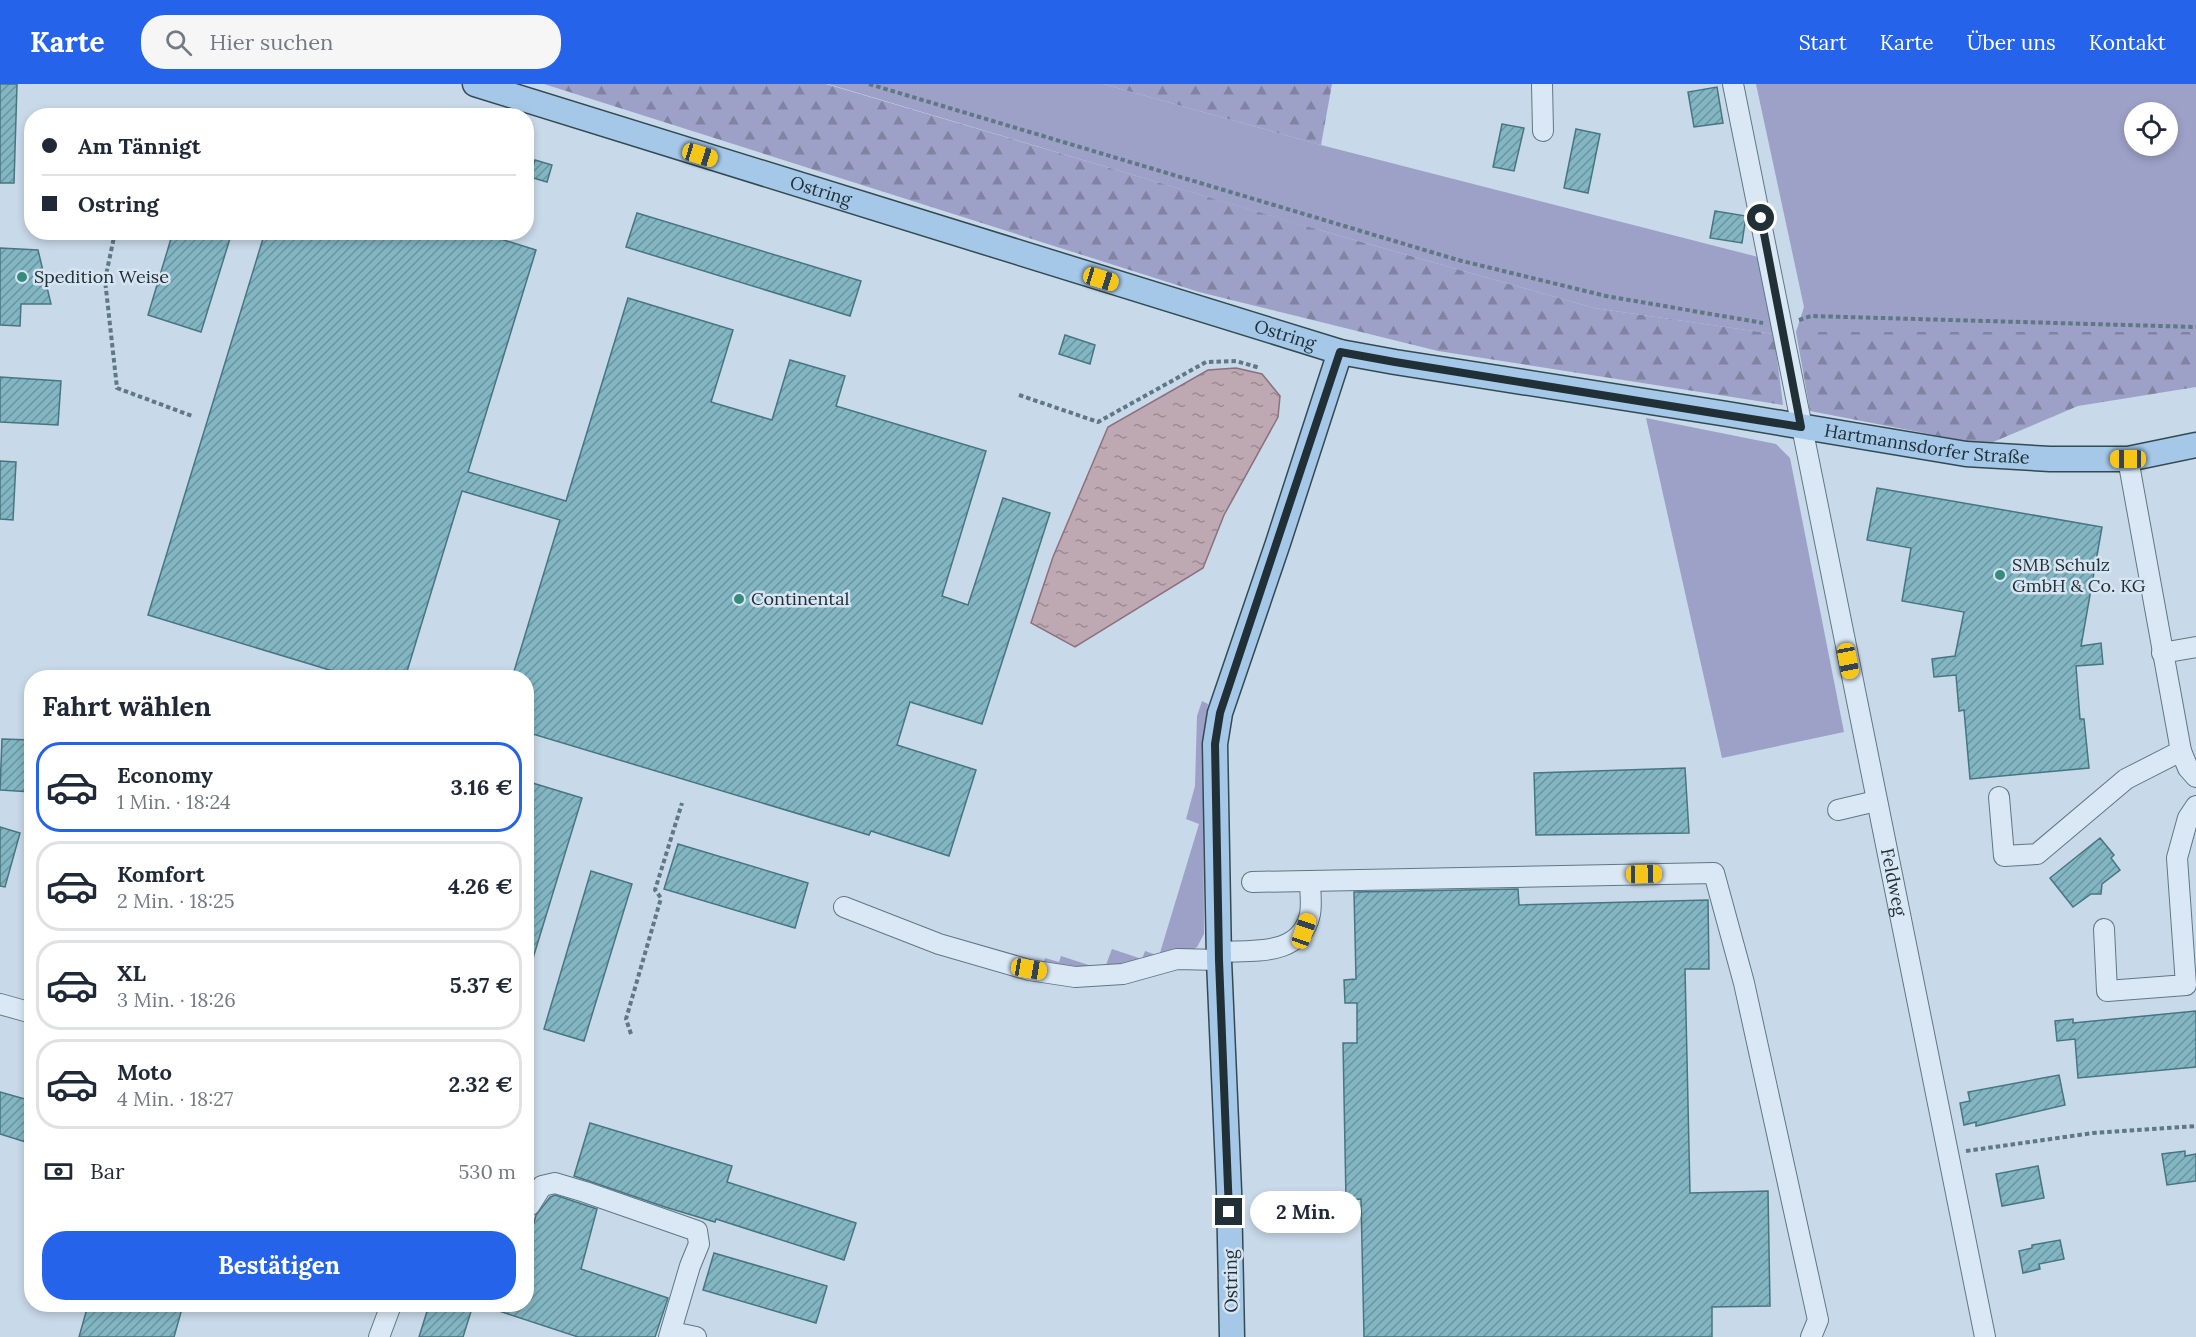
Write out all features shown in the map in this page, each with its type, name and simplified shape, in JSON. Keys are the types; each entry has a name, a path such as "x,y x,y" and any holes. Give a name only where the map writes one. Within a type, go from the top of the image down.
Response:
{"main road":[{"name":"Ostring","path":"475,84 515,90 1340,352 1220,713 1215,744 1219,956 1229,1191 1232,1337"},
{"name":"Hartmannsdorfer Straße","path":"1340,352 1966,454 2050,459 2128,459 2196,446"}],"street":[{"path":"1542,84 1543,131"},
{"name":"Feldweg","path":"1733,84 1985,1337"},
{"path":"2128,459 2181,751 2188,768 2196,777"},
{"path":"2162,652 2196,647"},
{"path":"1999,797 2004,856 2037,854 2126,779 2181,751"},
{"path":"1838,810 1876,801"},
{"path":"2104,929 2107,991 2186,985 2177,858 2188,818 2196,807"},
{"path":"1252,882 1714,873 1744,983 1818,1320 1811,1337"},
{"path":"844,907 939,944 1029,969 1075,977 1086,987 1117,986 1158,973 1170,960 1177,958 1264,951 1289,945 1304,931 1310,913 1310,881"},
{"path":"0,1004 24,1011"},
{"path":"534,1199 542,1186 555,1183 631,1206 697,1231 699,1244 690,1266 671,1334 696,1337"},
{"path":"379,1337 388,1312"}],"path":[{"path":"869,84 1458,260 1606,296 1782,326 1811,316 2196,327"},
{"path":"113,240 105,280 117,388 192,416"},
{"path":"1019,395 1098,422 1206,362 1236,361 1260,368"},
{"path":"631,1034 626,1019 661,898 655,890 682,803"},
{"path":"1947,1154 2093,1133 2196,1126"}],"green space":[{"path":"544,84 826,84 1323,231 1594,308 1774,334 1783,405 1438,351 1199,292"},
{"path":"828,84 1103,84 1321,145 1762,258 1774,334 1594,308 1295,223"},
{"path":"1103,84 1332,84 1321,145"},
{"path":"1756,84 2196,84 2196,332 1796,332 1804,307"},
{"path":"1796,332 2196,332 2196,387 2078,406 1986,445 1810,411"},
{"path":"1646,418 1776,444 1790,458 1844,732 1722,758"},
{"path":"1202,701 1208,704 1203,741 1204,934 1197,947 1190,952 1117,971 1042,967 1045,958 1059,962 1061,956 1104,970 1112,949 1142,959 1145,951 1159,956 1199,824 1186,819 1195,786 1197,716"}],"water":[{"path":"1236,368 1262,374 1280,396 1278,417 1224,515 1203,568 1075,647 1031,623 1053,557 1108,427 1208,370"}],"building":[{"path":"0,84 17,84 14,183 0,183"},
{"path":"1717,87 1723,123 1694,127 1688,92"},
{"path":"1502,124 1524,128 1514,171 1493,167"},
{"path":"1576,129 1600,134 1588,193 1564,188"},
{"path":"535,160 552,165 547,182 534,178"},
{"path":"1715,211 1746,216 1742,243 1710,238"},
{"path":"637,213 861,281 850,316 626,247"},
{"path":"171,240 230,240 201,332 148,315"},
{"path":"263,240 504,240 536,250 468,472 566,501 628,298 733,330 711,402 772,420 790,360 845,376 836,406 986,451 942,596 968,605 1003,498 1050,513 982,724 910,702 897,745 976,770 949,856 871,831 869,835 534,734 534,670 514,670 560,520 462,491 407,670 330,670 148,615"},
{"name":"Spedition Weise","path":"0,248 38,250 51,304 21,304 20,326 0,325"},
{"path":"1065,335 1095,345 1090,364 1059,354"},
{"path":"0,377 61,381 58,425 0,422"},
{"path":"0,461 16,462 13,520 0,519"},
{"name":"SMB Schulz GmbH & Co. KG","path":"1877,488 2102,527 2081,646 2101,643 2103,664 2076,666 2080,719 2084,719 2089,768 1970,779 1964,710 1959,711 1956,675 1934,677 1932,659 1955,656 1964,612 1902,601 1911,548 1867,540"},
{"path":"2,739 24,740 24,792 0,790"},
{"path":"1685,768 1689,833 1536,835 1534,773"},
{"path":"534,783 582,798 534,955"},
{"path":"0,827 20,833 5,887 0,886"},
{"path":"2100,838 2114,855 2111,858 2120,870 2102,884 2101,894 2091,894 2073,907 2050,878"},
{"path":"678,844 808,883 795,928 664,889"},
{"path":"591,871 632,884 584,1041 544,1029"},
{"path":"1518,889 1519,905 1708,900 1709,969 1685,969 1690,1193 1768,1191 1770,1306 1712,1307 1712,1337 1364,1337 1361,1199 1346,1200 1343,1043 1357,1043 1357,1003 1345,1003 1344,980 1356,979 1354,892"},
{"path":"2196,1011 2196,1067 2078,1078 2075,1039 2057,1041 2055,1021 2073,1019 2073,1023"},
{"path":"2059,1075 2065,1105 1976,1126 1976,1122 1964,1125 1960,1103 1970,1101 1968,1092"},
{"path":"0,1092 24,1099 24,1142 0,1134"},
{"path":"590,1123 732,1166 727,1182 856,1223 844,1260 716,1219 715,1222 665,1207 574,1176"},
{"path":"2185,1151 2185,1156 2196,1154 2196,1181 2167,1185 2162,1154"},
{"path":"2038,1166 2044,1198 2002,1206 1996,1174"},
{"path":"555,1195 597,1209 581,1269 668,1298 655,1337 578,1337 502,1312 534,1312 534,1222 536,1215 550,1197"},
{"path":"2060,1240 2064,1259 2039,1264 2040,1269 2023,1273 2019,1251 2032,1248 2032,1245"},
{"path":"714,1253 827,1286 816,1323 703,1290"},
{"path":"86,1312 181,1312 174,1337 79,1337"},
{"path":"427,1312 471,1312 463,1337 419,1337"}],"place":[{"name":"Spedition Weise","path":"22,277"},
{"name":"SMB Schulz GmbH & Co. KG","path":"2000,575"},
{"name":"Continental","path":"739,599"}],"route":[{"path":"1229,1212 1219,960 1215,744 1220,713 1340,352 1801,427 1761,218"}]}
